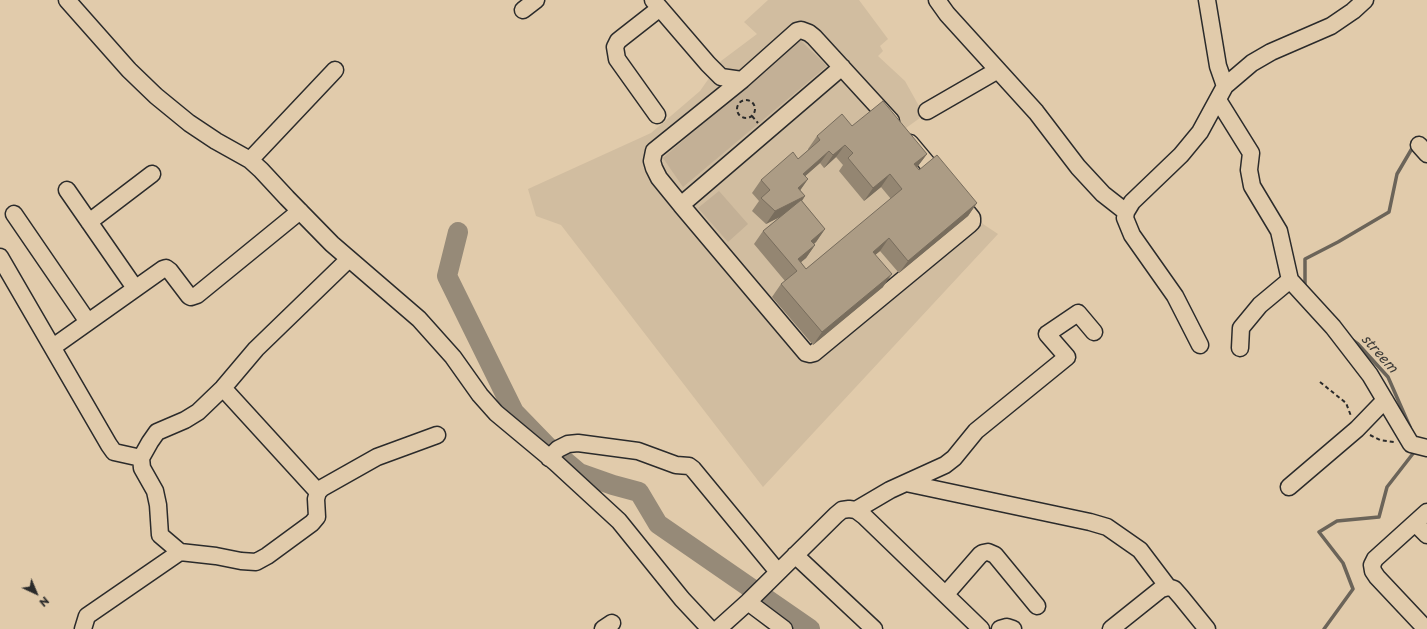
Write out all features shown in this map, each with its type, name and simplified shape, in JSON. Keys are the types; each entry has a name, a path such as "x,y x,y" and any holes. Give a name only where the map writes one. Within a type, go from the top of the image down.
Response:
{"street":[{"path":"67,0 129,70 156,96 189,123 216,142 250,160 332,244 419,319 453,357 480,395 496,413 553,454 619,521 682,599 710,629"},
{"path":"523,10 536,0"},
{"path":"937,0 1036,112 1078,167 1103,194 1126,212"},
{"path":"1207,0 1221,93 1251,153 1249,170 1252,186 1279,231 1290,280 1332,327 1370,375 1384,400 1420,446"},
{"path":"1200,346 1175,296 1127,225 1125,218 1126,212 1132,202 1185,150 1200,132 1221,93 1252,63 1271,52 1331,26 1353,11 1365,0"},
{"path":"657,115 617,59 615,47 618,41 656,3 721,77 742,80"},
{"path":"801,30 814,37 842,67 876,104 969,214 972,218 972,222 814,353 810,354 806,353 681,206 659,178 652,161 654,151 742,80 797,31 801,30"},
{"path":"681,206 842,67"},
{"path":"250,160 335,70"},
{"path":"927,111 998,70"},
{"path":"720,98 721,77"},
{"path":"89,222 152,174"},
{"path":"67,190 135,288"},
{"path":"53,347 160,270 166,268 189,296 197,296 300,211"},
{"path":"14,214 88,322"},
{"path":"0,257 109,446 114,452 141,458"},
{"path":"348,259 256,350 224,388 198,412 185,420 157,432 150,442 141,458 142,468 155,491 158,505 160,535 180,552 256,562 267,556 312,523 316,517 316,499 318,492 377,456 437,435"},
{"path":"1240,348 1240,328 1260,305 1290,280"},
{"path":"856,510 954,458 976,431 1067,357 1047,334 1078,313 1094,332"},
{"path":"224,388 318,492"},
{"path":"1289,487 1357,429 1384,400"},
{"path":"553,454 568,444 578,443 638,451 676,465 689,466 778,572"},
{"path":"906,483 1090,522 1107,527 1140,550 1168,587"},
{"path":"718,629 750,600 842,510 850,509 856,510 864,516 981,629"},
{"path":"1426,629 1377,577 1373,571 1372,565 1375,559 1421,518 1427,535"},
{"path":"83,629 87,616 180,552"},
{"path":"946,594 980,556 983,553 988,552 995,556 1037,606"},
{"path":"795,555 874,629"},
{"path":"1116,628 1161,589 1168,587 1174,589 1207,629"},
{"path":"750,600 784,629"},
{"path":"1000,629 1008,627 1013,629"}],"path":[{"path":"748,100 754,105 755,111 750,118 743,118 738,114 737,108 740,102 748,100"}],"shaded area":[{"path":"768,0 859,0 888,39 880,46 883,51 878,56 905,81 924,115 906,128 983,224 998,234 763,487 561,225 536,216 528,189 651,133 700,91 721,61 757,34 744,22"},
{"path":"800,40 827,66 683,187 663,158"},
{"path":"719,191 748,224 728,242 698,208"}],"building":[{"path":"883,101 927,154 914,164 919,170 937,155 977,203 908,261 889,238 873,252 892,274 822,332 781,284 797,271 763,231 801,200 825,229 811,241 815,245 798,259 806,269 902,189 890,174 873,188 848,158 853,153 845,145 833,155 829,151 803,174 808,179 798,188 805,196 775,211 761,198 770,190 761,180 793,152 798,159 820,140 817,136 842,114 852,126"}],"waterway":[{"name":"streem","path":"1305,288 1305,259 1338,242 1389,212 1397,174 1414,145"},
{"path":"458,232 447,276 514,412 547,446 579,473 639,492 658,524 810,629"},
{"name":"streem","path":"1351,339 1358,344 1388,377 1410,427"},
{"name":"streem","path":"1324,629 1353,589 1343,563 1319,532 1337,521 1379,517 1387,487 1415,451"}]}
